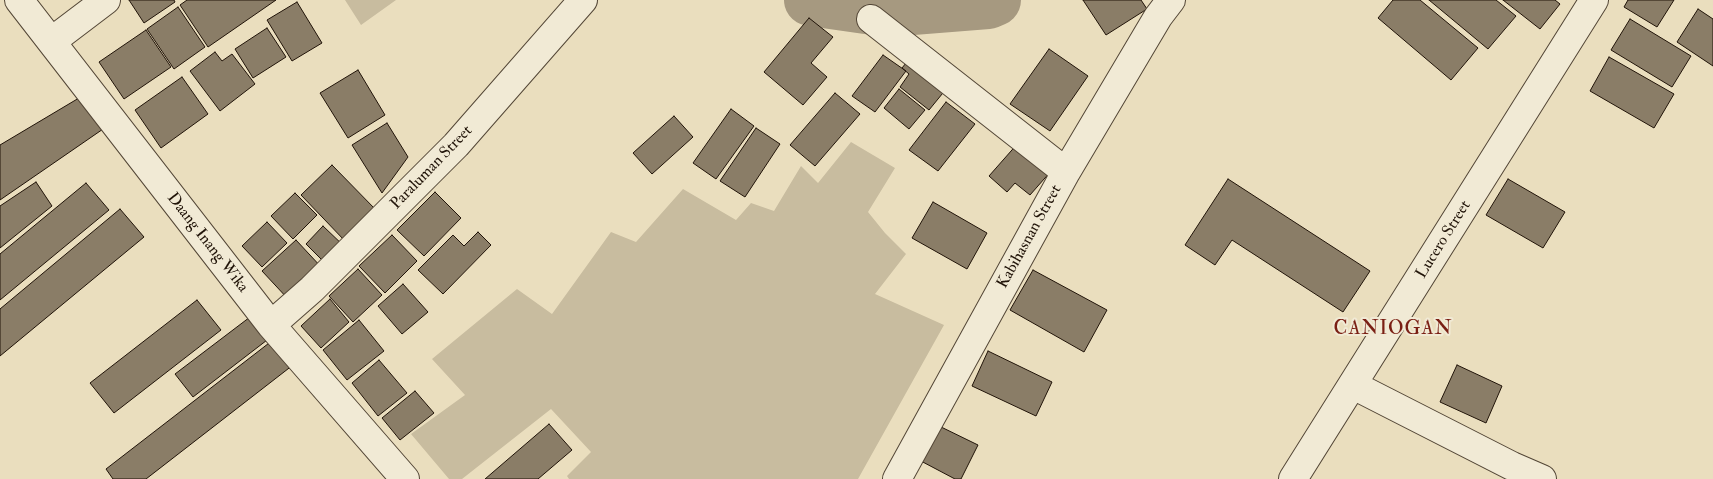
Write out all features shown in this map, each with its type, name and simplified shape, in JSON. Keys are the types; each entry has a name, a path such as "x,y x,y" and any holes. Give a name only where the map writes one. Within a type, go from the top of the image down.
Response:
{"street":[{"name":"Daang Inang Wika","path":"19,0 271,325 405,479"},
{"path":"52,41 106,0"},
{"name":"Paraluman Street","path":"271,325 312,289 456,145 583,0"},
{"name":"Kabihasnan Street","path":"897,479 1066,172 1158,17 1171,0"},
{"name":"Lucero Street","path":"1293,479 1594,0"},
{"path":"871,19 1066,172"},
{"path":"1353,385 1508,472 1542,479"}],"shaded area":[{"path":"345,0 396,0 361,25"},
{"path":"851,142 895,168 868,212 906,254 875,294 944,325 858,479 569,479 567,476 591,452 551,409 462,479 449,479 411,434 465,395 432,359 517,289 552,314 611,232 636,242 683,189 736,220 751,203 774,211 801,166 818,183"}],"building":[{"path":"129,0 174,0 175,2 144,23"},
{"path":"187,0 276,0 208,47 180,5"},
{"path":"1083,0 1141,0 1147,9 1106,35"},
{"path":"1393,0 1420,0 1478,48 1451,80 1378,18"},
{"path":"1429,0 1496,0 1516,16 1488,49"},
{"path":"1503,0 1555,0 1560,4 1540,29"},
{"path":"1628,0 1674,0 1657,27 1624,7"},
{"path":"297,2 322,43 292,61 267,20"},
{"path":"178,7 205,47 174,69 147,29"},
{"path":"1698,9 1713,19 1713,66 1677,42"},
{"path":"809,18 833,37 811,63 827,77 803,105 764,72"},
{"path":"1630,19 1691,56 1672,87 1611,50"},
{"path":"267,28 286,57 253,78 235,49"},
{"path":"146,30 171,67 124,99 99,62"},
{"path":"1049,49 1088,76 1050,131 1010,104"},
{"path":"215,52 222,61 232,54 255,84 220,111 190,71"},
{"path":"883,55 906,71 875,112 852,96"},
{"path":"1609,57 1674,94 1654,128 1590,91"},
{"path":"910,58 947,88 929,110 900,87 909,74 902,68"},
{"path":"358,70 385,115 348,138 320,93"},
{"path":"182,77 208,114 161,148 135,110"},
{"path":"899,89 925,110 909,129 884,108"},
{"path":"835,93 860,114 815,166 790,145"},
{"path":"84,95 106,127 0,200 0,145"},
{"path":"946,102 975,124 938,171 909,150"},
{"path":"731,109 754,126 716,179 693,163"},
{"path":"674,116 693,137 652,174 633,153"},
{"path":"387,123 408,157 382,193 352,145"},
{"path":"756,128 780,144 745,197 720,181"},
{"path":"1019,142 1052,170 1030,195 1015,183 1007,192 989,176"},
{"path":"332,165 376,210 345,241 301,195"},
{"path":"1228,179 1370,271 1343,312 1232,240 1215,265 1185,245"},
{"path":"1508,179 1565,212 1543,248 1486,215"},
{"path":"36,182 52,206 0,248 0,206"},
{"path":"86,183 109,210 0,300 0,254"},
{"path":"435,192 461,218 424,256 397,230"},
{"path":"295,193 317,215 293,239 271,216"},
{"path":"933,202 987,233 967,269 912,238"},
{"path":"120,209 144,237 0,356 0,309"},
{"path":"267,222 287,243 262,267 242,246"},
{"path":"323,226 346,248 328,266 306,244"},
{"path":"478,232 491,245 443,294 418,270 453,235 464,246"},
{"path":"392,235 417,261 385,293 359,266"},
{"path":"296,240 323,269 289,300 262,271"},
{"path":"358,269 382,295 353,322 329,296"},
{"path":"1033,270 1107,310 1084,352 1010,310"},
{"path":"403,284 428,312 402,334 378,306"},
{"path":"330,299 349,322 321,348 301,326"},
{"path":"197,300 221,330 114,413 90,383"},
{"path":"254,314 271,337 193,397 175,374"},
{"path":"359,320 384,351 347,380 323,350"},
{"path":"273,340 293,365 146,479 113,479 106,469"},
{"path":"988,351 1052,382 1036,416 972,386"},
{"path":"379,360 407,393 378,416 352,383"},
{"path":"1457,365 1502,386 1486,423 1440,402"},
{"path":"415,391 434,413 400,440 382,418"},
{"path":"549,424 572,450 538,479 485,479"},
{"path":"937,425 978,445 961,479 955,479 919,460"}],"waterway":[{"path":"810,0 887,11 988,3 995,0"}],"district":[{"name":"CANIOGAN","path":"1393,330"}]}
